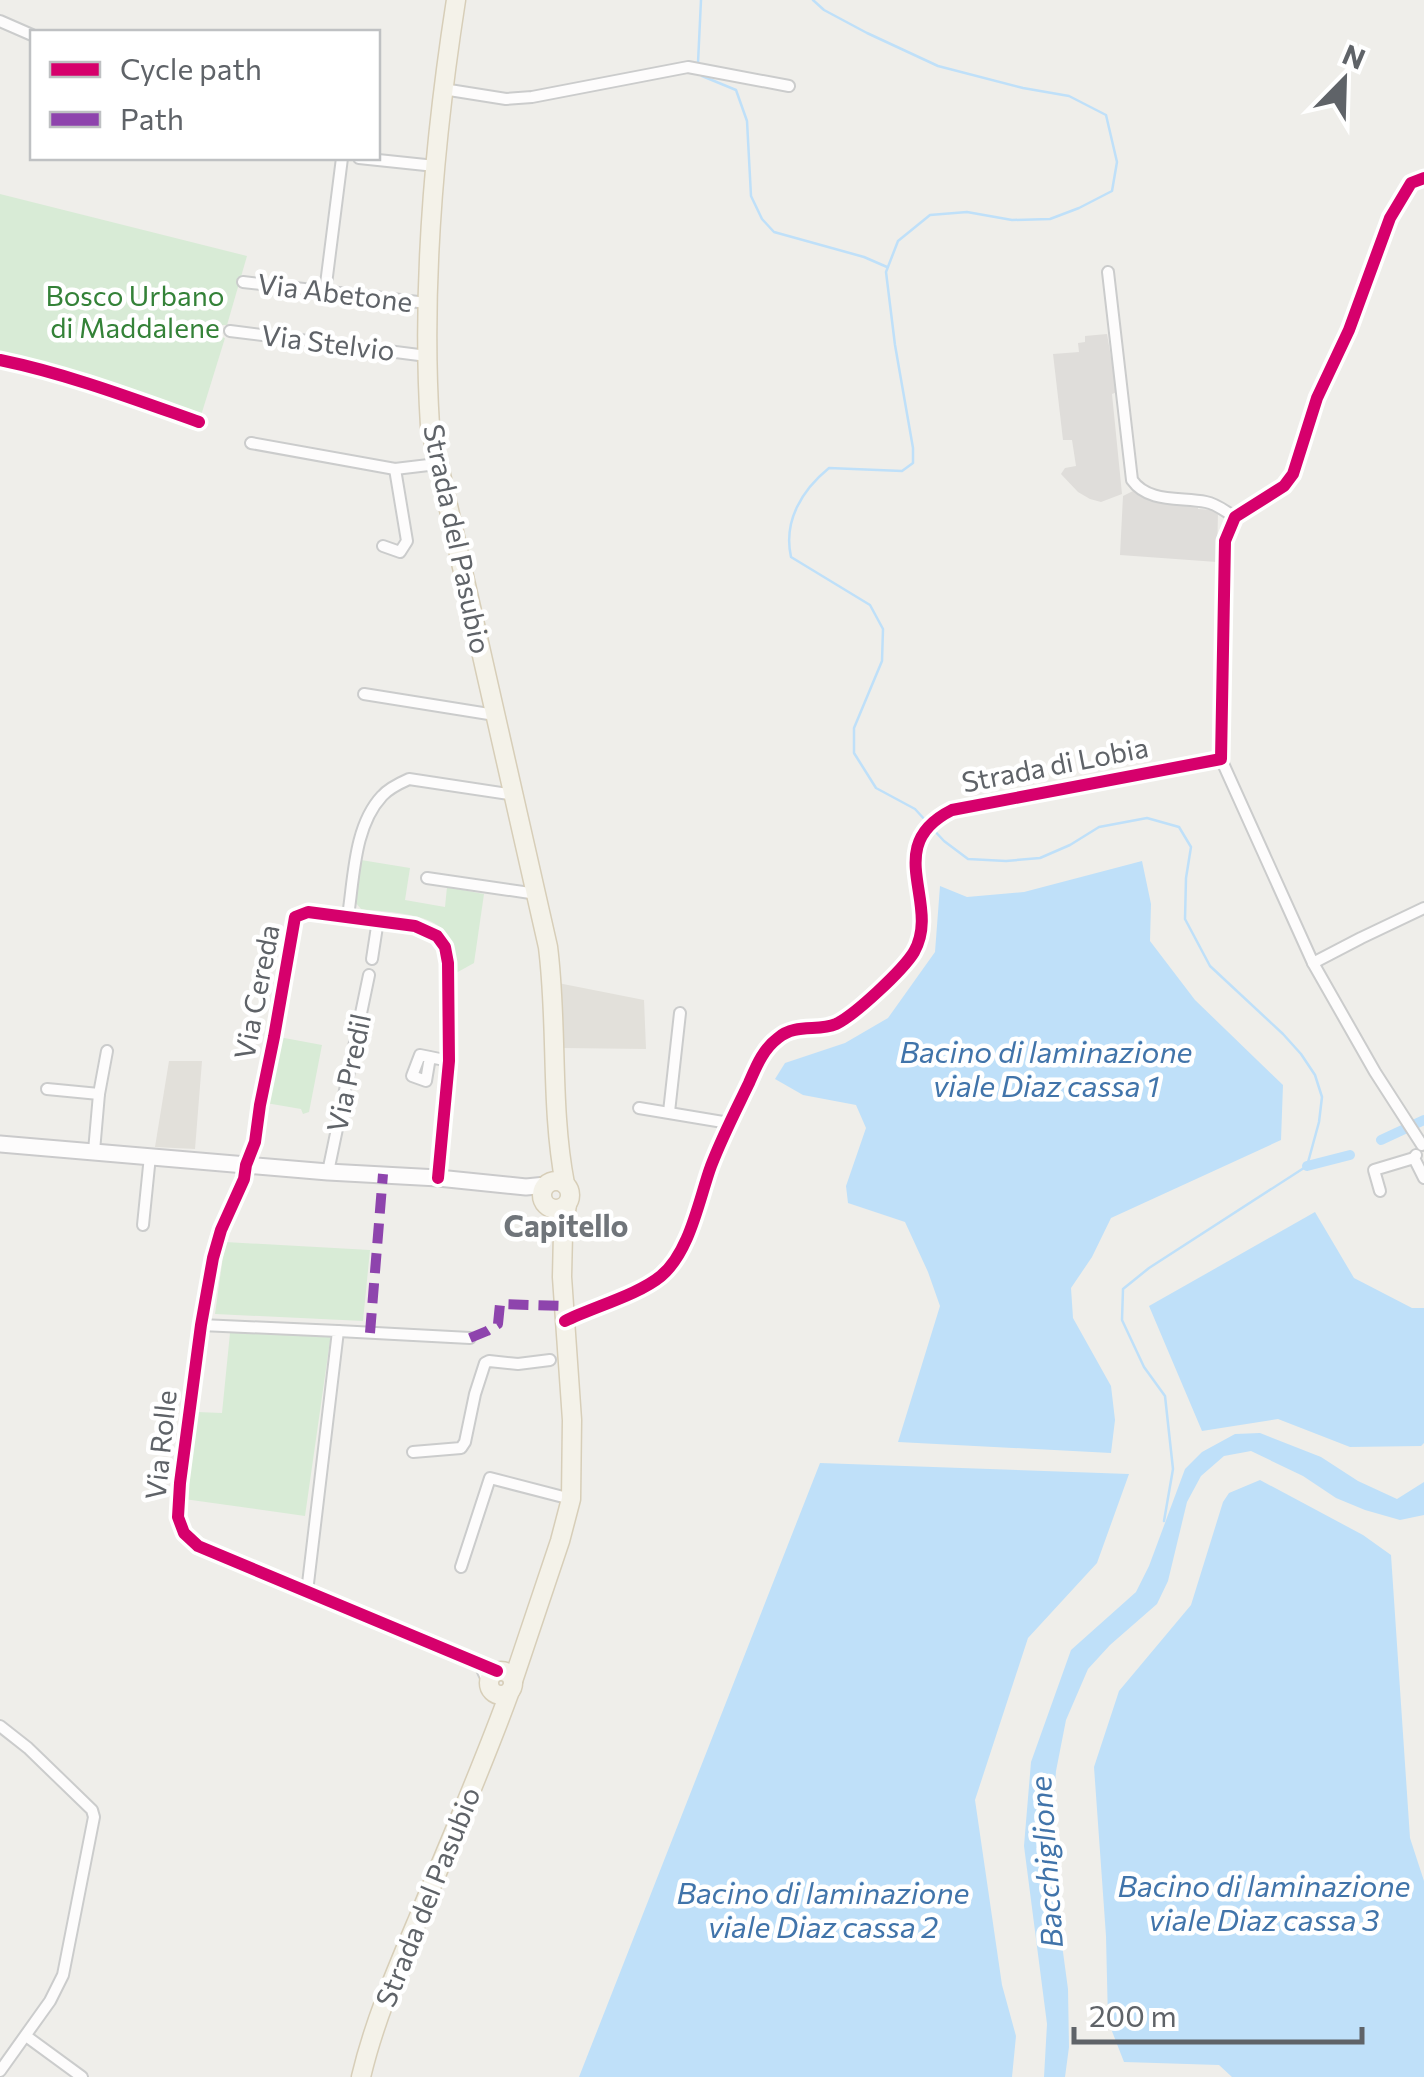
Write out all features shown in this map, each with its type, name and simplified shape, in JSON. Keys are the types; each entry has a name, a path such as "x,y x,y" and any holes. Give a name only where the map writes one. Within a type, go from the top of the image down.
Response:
{"main road":[{"name":"Strada del Pasubio","path":"456,0 430,215 430,426 548,947 557,1113 550,1192 562,1278"},
{"path":"501,1682 523,1655 571,1498 573,1460 559,1360 565,1321 562,1278 567,1204 558,1210 550,1192"},
{"name":"Strada del Pasubio","path":"361,2077 371,2037 398,1967 500,1718 501,1682"}],"street":[{"path":"0,21 30,35"},
{"path":"444,90 506,99 532,97 688,67 789,86"},
{"path":"325,292 342,160"},
{"path":"378,160 435,166"},
{"path":"1380,1191 1374,1170 1414,1158 1423,1145 1375,1072 1313,964 1221,760 1225,541 1235,517 1284,486 1293,474 1318,398 1350,330 1397,202 1411,182 1424,178"},
{"path":"1108,272 1132,480 1139,491 1149,495 1206,502 1235,517"},
{"name":"Via Abetone","path":"243,282 428,304"},
{"name":"Via Stelvio","path":"230,331 427,356"},
{"path":"251,443 395,469 437,464"},
{"path":"383,546 400,552 407,541 395,469"},
{"path":"364,694 496,715"},
{"name":"Strada di Lobia","path":"565,1321 665,1273 686,1238 711,1165 763,1054 779,1037 796,1029 834,1025 883,986 916,950 921,931 915,871 922,832 931,824 952,810 1221,760"},
{"path":"348,916 358,845 369,816 382,796 394,787 408,779 514,795"},
{"path":"427,878 537,894"},
{"path":"1313,964 1424,908"},
{"name":"Via Cereda","path":"246,1164 255,1142 295,916 308,912 414,926 437,936 445,947 449,1060 438,1178"},
{"path":"372,959 378,920"},
{"name":"Via Predil","path":"328,1172 369,975"},
{"path":"670,1112 680,1013"},
{"path":"94,1150 98,1094 108,1051"},
{"path":"430,1058 449,1060"},
{"path":"47,1089 98,1094"},
{"path":"639,1108 730,1123"},
{"path":"0,1144 438,1178 550,1192"},
{"path":"143,1225 150,1156"},
{"path":"1414,1158 1424,1178"},
{"name":"Via Rolle","path":"246,1164 244,1180 213,1258 180,1484 180,1526 198,1546 479,1664 501,1682"},
{"path":"201,1324 470,1338"},
{"path":"308,1592 338,1331"},
{"path":"413,1452 461,1448 488,1361 518,1364 559,1360"},
{"path":"461,1567 490,1478 571,1498"},
{"path":"0,1726 92,1810 94,1818 56,1992 0,2071"},
{"path":"26,2036 82,2077"}],"shaded area":[{"path":"1107,334 1117,392 1112,394 1122,494 1101,502 1078,492 1061,474 1065,468 1076,466 1072,440 1063,440 1053,354 1079,352 1078,343 1085,342 1085,336"},
{"path":"1135,490 1198,503 1198,509 1218,510 1217,562 1120,555 1123,496"},
{"path":"558,983 644,1000 646,1049 563,1048"},
{"path":"169,1061 202,1061 195,1149 155,1147"}],"green space":[{"name":"Bosco Urbano di Maddalene","path":"0,194 247,256 227,325 217,325 215,335 225,338 199,422 76,379 0,360"},
{"path":"361,860 410,868 405,900 445,907 447,887 484,894 474,963 456,973 451,940 435,923 411,915 361,909 356,903"},
{"path":"279,1037 322,1045 309,1112 303,1114 301,1109 266,1103 281,1044"},
{"path":"225,1242 370,1250 363,1321 215,1314"},
{"path":"236,1327 331,1334 305,1516 184,1499 197,1412 222,1413 230,1333 235,1333"}],"water":[{"name":"Bacino di laminazione viale Diaz cassa 1","path":"1142,861 1151,904 1150,941 1195,1000 1283,1085 1281,1140 1111,1218 1071,1288 1073,1318 1111,1386 1115,1420 1111,1453 898,1442 940,1306 905,1222 848,1203 846,1186 866,1128 856,1105 803,1095 775,1079 785,1063 845,1043 888,1018 935,952 940,886 967,897 1024,892"},
{"path":"1315,1212 1354,1278 1412,1308 1424,1308 1421,1446 1350,1447 1278,1419 1202,1431 1149,1306"},
{"name":"Bacchiglione","path":"1260,1433 1321,1457 1358,1481 1397,1499 1424,1482 1424,1515 1400,1520 1365,1510 1251,1451 1224,1456 1201,1476 1187,1502 1168,1581 1157,1604 1088,1669 1066,1720 1056,1771 1050,1856 1068,1989 1069,2047 1065,2077 1044,2077 1047,2024 1024,1846 1031,1762 1071,1650 1136,1592 1185,1469 1202,1452 1235,1434"},
{"name":"Bacino di laminazione viale Diaz cassa 2","path":"820,1463 1129,1474 1097,1563 1028,1638 975,1800 1002,1985 1016,2036 1012,2077 579,2077"},
{"name":"Bacino di laminazione viale Diaz cassa 3","path":"1260,1480 1363,1535 1391,1555 1410,1838 1424,1881 1424,2077 1232,2077 1219,2065 1124,2062 1108,2021 1094,1767 1119,1691 1191,1605 1223,1502 1229,1493"}],"waterway":[{"path":"698,63 701,0"},
{"path":"813,0 867,33 938,66 1069,96 1106,115 1117,162 1112,191 1050,219 1012,220 967,212 930,215 898,241 886,272 913,463 902,471 829,468 803,496 792,519 791,557 870,605 883,629 882,661 854,728 854,753 876,788 915,809 926,821"},
{"path":"702,76 736,90 747,121 751,196 762,219 774,232 887,267"},
{"path":"931,827 968,859 1006,861 1040,858 1099,827 1147,818 1179,827 1191,847 1185,919 1210,966 1283,1034 1315,1075 1322,1097 1307,1166 1149,1268 1123,1289 1122,1320 1144,1367 1165,1396 1173,1469 1164,1521"},
{"path":"1381,1140 1424,1120"},
{"path":"1307,1166 1350,1155"}],"marked path":[{"path":"370,1333 383,1174"},
{"path":"470,1338 498,1324 500,1304 564,1306"}],"cycle path":[{"path":"565,1321 640,1289 671,1266 686,1239 724,1134 757,1065 773,1042 785,1033 829,1026 844,1019 878,991 914,952 922,914 916,858 920,840 931,824 952,810 1221,759 1225,541 1235,517 1284,486 1293,474 1317,398 1349,330 1390,218 1411,183 1424,178"},
{"path":"0,360 76,380 199,422"},
{"path":"438,1178 449,1061 445,947 437,936 415,926 308,912 295,917 255,1142 213,1258 178,1517 184,1533 198,1546 497,1671"}],"district":[{"name":"Capitello","path":"566,1227"}]}
